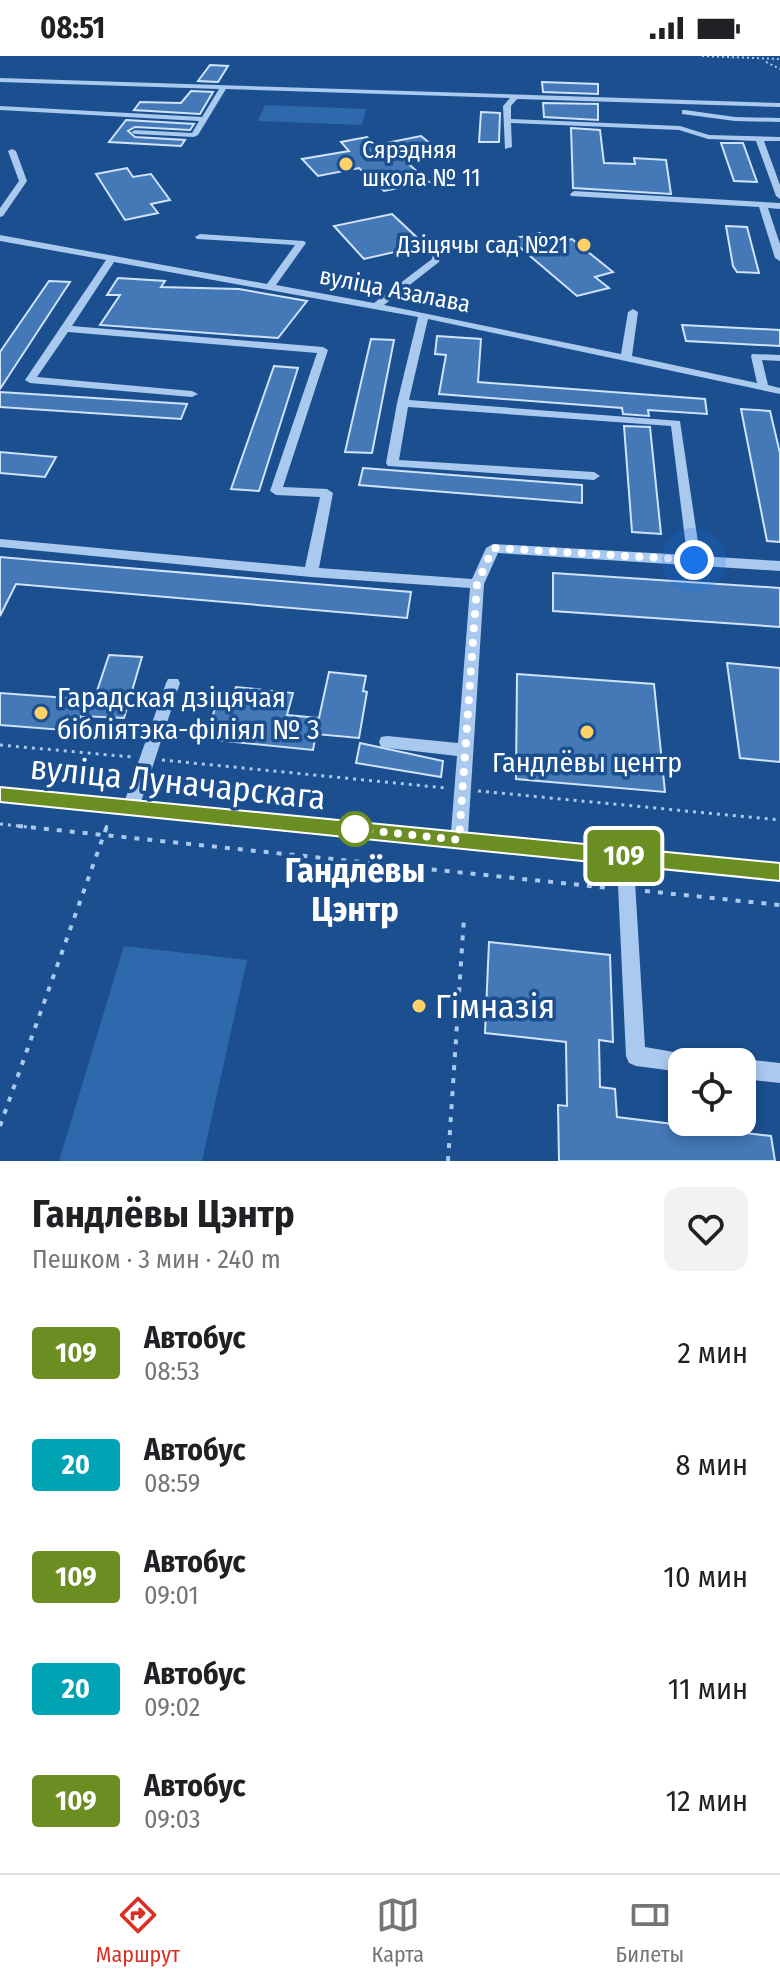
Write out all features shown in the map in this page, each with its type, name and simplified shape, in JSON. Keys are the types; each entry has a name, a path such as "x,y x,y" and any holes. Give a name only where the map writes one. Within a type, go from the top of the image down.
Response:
{"street":[{"path":"0,80 780,105"},
{"path":"135,132 194,135 223,88"},
{"path":"508,147 507,106 515,97"},
{"path":"507,106 703,112 735,119 780,120"},
{"path":"0,108 97,111 118,117 204,119"},
{"path":"508,121 680,128 708,137 780,139"},
{"path":"759,139 780,196"},
{"path":"0,214 23,181 12,151"},
{"path":"574,194 780,206"},
{"path":"763,206 780,258"},
{"path":"200,237 301,243 270,286"},
{"name":"вуліца Азалава","path":"0,238 424,315 780,391"},
{"path":"376,306 436,260 438,251"},
{"path":"111,259 30,380 192,394"},
{"path":"626,358 633,312"},
{"path":"424,315 392,463 594,476"},
{"path":"65,329 323,350 276,491 327,493 311,572"},
{"path":"763,387 756,356 780,358"},
{"path":"403,403 676,423 694,560"},
{"path":"0,543 477,584"},
{"path":"459,840 477,584 493,548 780,566"},
{"path":"122,807 173,683"},
{"path":"387,742 464,750"},
{"name":"вуліца Луначарскага","path":"0,795 780,872"},
{"path":"625,856 636,1056 668,1060"},
{"path":"756,1070 780,1073"}],"path":[{"path":"702,56 780,59"},
{"path":"762,60 780,69 780,76"},
{"path":"0,745 137,758"},
{"path":"155,760 451,788"},
{"path":"471,790 780,820"},
{"path":"0,1126 104,835 122,807"},
{"path":"0,824 780,905"},
{"path":"448,1161 464,917"}],"shaded area":[{"path":"265,105 366,109 362,125 258,121"},
{"path":"124,946 247,960 202,1161 59,1161"}],"building":[{"path":"210,65 228,66 218,82 198,81"},
{"path":"542,82 598,84 598,94 543,92"},
{"path":"191,91 213,92 200,114 134,110 140,102 181,103"},
{"path":"543,103 598,104 598,120 544,117"},
{"path":"481,112 500,113 499,142 479,142"},
{"path":"126,120 194,124 190,130 135,127 128,131 135,137 185,140 181,146 109,142"},
{"path":"571,128 600,130 604,163 635,164 634,158 666,160 671,194 573,188"},
{"path":"421,136 442,153 404,160 429,182 384,191 359,168 318,176 302,159 349,151 341,142 367,137 376,145"},
{"path":"721,143 743,143 757,182 734,181"},
{"path":"127,168 133,177 151,174 170,200 151,204 158,213 125,220 96,174"},
{"path":"392,214 425,245 364,259 334,226"},
{"path":"726,226 747,227 759,273 737,272 733,266"},
{"path":"540,233 553,244 572,239 613,272 595,277 609,288 577,296 510,239"},
{"path":"118,278 165,281 161,287 239,289 307,301 278,338 100,325 120,295 107,295"},
{"path":"49,281 70,282 0,389 0,352"},
{"path":"682,325 780,330 780,346 686,341"},
{"path":"437,336 481,339 478,382 705,399 707,414 648,410 649,416 623,414 622,408 439,394 446,355 435,354"},
{"path":"371,339 394,340 372,453 345,452"},
{"path":"274,366 298,368 259,491 231,489"},
{"path":"0,392 187,404 181,419 0,407"},
{"path":"741,409 770,411 780,453 780,542 767,541"},
{"path":"624,426 650,427 661,534 632,532"},
{"path":"0,452 56,457 45,477 0,473"},
{"path":"363,468 582,485 582,503 359,485"},
{"path":"0,557 411,592 407,618 16,584 0,616"},
{"path":"553,573 780,588 780,627 553,611"},
{"path":"109,655 142,657 124,718 81,716 76,731 0,725 0,693 94,700"},
{"path":"727,663 780,668 780,762 740,758"},
{"path":"329,672 366,676 363,691 367,692 359,738 316,734 313,750 206,739 215,708 228,709 236,687 293,693 287,715 319,718"},
{"name":"Гандлёвы центр","path":"517,674 654,684 665,792 516,779"},
{"path":"360,743 443,761 441,777 356,763"},
{"name":"Гімназія","path":"489,942 610,955 613,1042 599,1040 600,1087 615,1089 617,1117 668,1123 668,1136 771,1136 775,1161 559,1161 558,1105 567,1106 566,1042 485,1033"}],"bus line":[{"name":"109","path":"0,795 780,872"}],"place":[{"name":"Сярэдняя школа № 11","path":"346,164"},
{"name":"Дзіцячы сад №21","path":"584,245"},
{"name":"Гарадская дзіцячая бібліятэка-філіял № 3","path":"41,713"},
{"name":"Гандлёвы центр","path":"587,732"},
{"name":"Гандлёвы Цэнтр","path":"355,829"},
{"name":"Гімназія","path":"419,1006"}],"route":[{"path":"355,829 459,840 477,584 493,548 694,560"}]}
